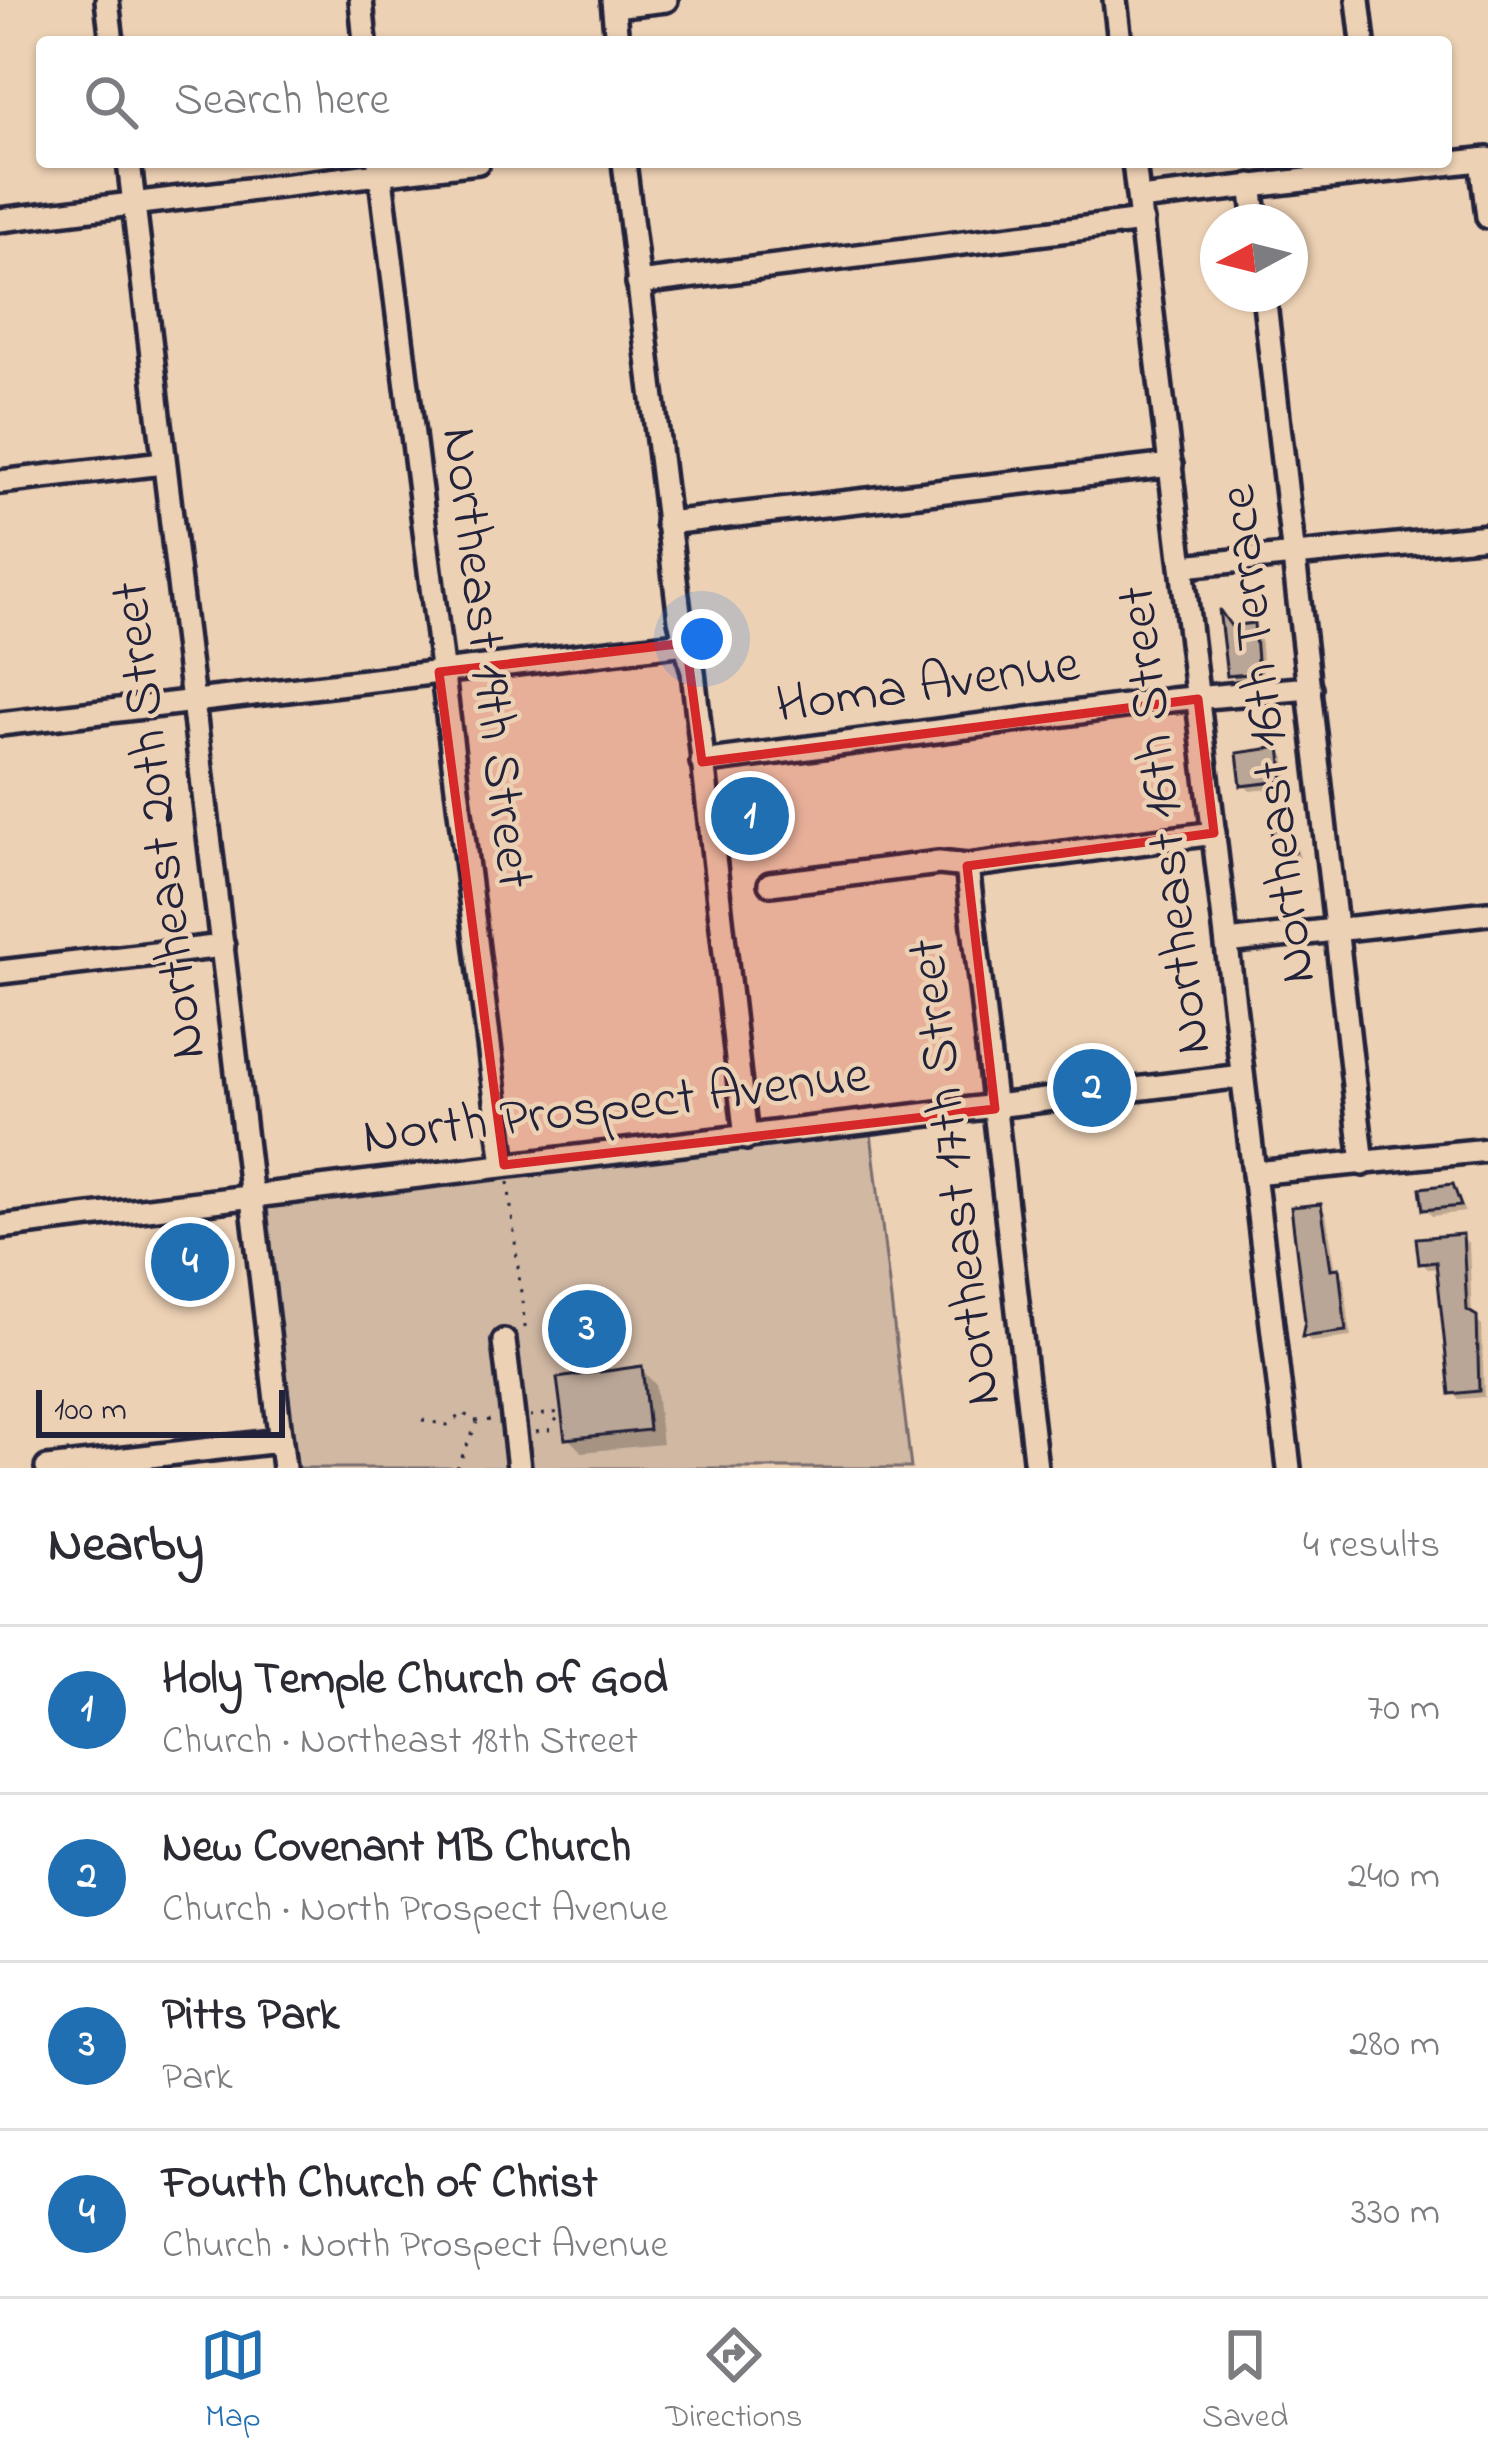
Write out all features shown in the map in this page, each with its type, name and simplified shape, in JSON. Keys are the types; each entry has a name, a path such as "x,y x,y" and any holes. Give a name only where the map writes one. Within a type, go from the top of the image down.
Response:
{"street":[{"path":"106,0 111,36"},
{"path":"361,0 364,36"},
{"path":"616,36 613,3 666,0"},
{"path":"1115,0 1119,36"},
{"path":"1358,0 1362,36"},
{"path":"1452,162 1485,160 1488,217"},
{"name":"Northeast 20th Street","path":"130,168 284,1468"},
{"path":"0,220 380,168"},
{"name":"Northeast 19th Street","path":"380,168 439,672 504,1165"},
{"path":"625,168 746,1138"},
{"name":"Northeast 16th Street","path":"1136,168 1289,1468"},
{"path":"638,283 1140,210 1251,185 1365,168"},
{"path":"1251,185 1254,204"},
{"name":"Northeast 16th Terrace","path":"1266,312 1363,1164"},
{"path":"0,482 163,463"},
{"path":"667,523 1171,465"},
{"path":"1183,566 1488,536"},
{"path":"0,724 686,643"},
{"name":"Homa Avenue","path":"702,762 1310,688"},
{"path":"770,884 939,863 967,866 1214,833"},
{"name":"Northeast 17th Street","path":"967,866 1036,1468"},
{"path":"1227,942 1488,913"},
{"path":"0,972 223,946"},
{"name":"North Prospect Avenue","path":"0,1227 1242,1076"},
{"path":"1254,1173 1488,1150"},
{"path":"515,1338 519,1468"},
{"path":"46,1468 280,1441"}],"path":[{"path":"504,1165 515,1338"},
{"path":"539,1415 561,1412 542,1431"},
{"path":"422,1420 447,1425 464,1413 477,1422 488,1421"},
{"path":"457,1468 477,1422"}],"highlighted area":[{"path":"686,643 702,762 1198,699 1214,833 967,866 995,1109 504,1165 439,672"}],"shaded area":[{"path":"871,1133 911,1468 295,1468 267,1206"}],"building":[{"path":"1219,609 1231,626 1254,623 1258,673 1227,676"},
{"path":"1280,747 1284,781 1241,786 1237,753"},
{"path":"1291,826 1295,852 1274,856 1271,829"},
{"path":"1453,1184 1461,1206 1423,1210 1420,1188"},
{"path":"1321,1204 1331,1269 1339,1268 1346,1331 1302,1337 1305,1321 1291,1207"},
{"path":"1463,1234 1467,1310 1477,1316 1479,1391 1450,1394 1436,1262 1419,1264 1416,1238"},
{"path":"642,1366 649,1430 565,1439 557,1378"}],"place":[{"name":"Holy Temple Church of God","path":"750,816"},
{"name":"New Covenant MB Church","path":"1092,1088"},
{"name":"Fourth Church of Christ","path":"190,1262"},
{"name":"Pitts Park","path":"587,1329"}]}
